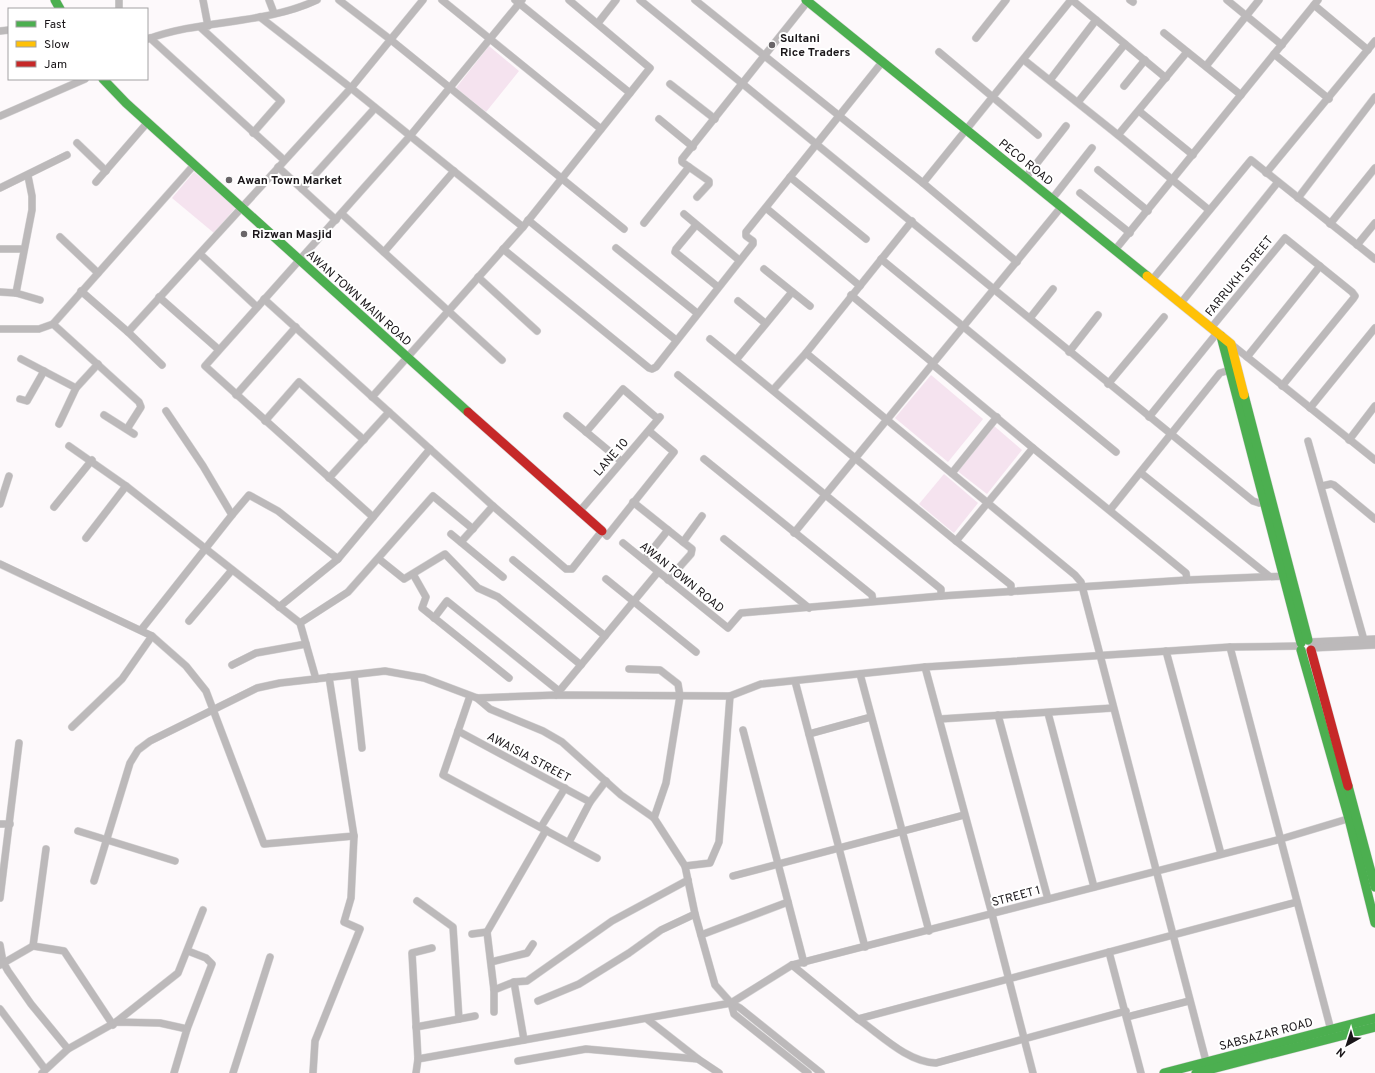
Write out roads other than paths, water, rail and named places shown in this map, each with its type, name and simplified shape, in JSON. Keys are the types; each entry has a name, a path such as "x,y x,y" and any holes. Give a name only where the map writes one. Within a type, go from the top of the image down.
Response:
{"street":[{"path":"203,0 204,27 281,101 254,132"},
{"path":"269,0 274,13"},
{"path":"149,39 260,17 317,0"},
{"path":"339,0 451,88 624,229"},
{"path":"128,332 284,160 352,88 424,0"},
{"path":"442,0 601,129"},
{"path":"372,397 523,227 650,68 570,0"},
{"path":"598,23 616,0"},
{"path":"640,0 817,143 1030,318 1069,352 1253,501 1268,502"},
{"path":"695,0 923,183 1017,262"},
{"path":"976,38 1006,0"},
{"path":"923,183 1072,0 1082,3 1096,20 1166,78"},
{"path":"1227,0 1282,45"},
{"path":"1206,66 1259,0"},
{"path":"373,517 205,366 218,349 301,260 410,136 451,88 518,1 630,93"},
{"path":"698,197 709,183 682,161 807,1"},
{"name":"PECO ROAD","path":"807,1 1231,344"},
{"path":"1115,250 1316,2 1368,50"},
{"path":"260,17 352,88 523,227"},
{"path":"1050,80 1096,20"},
{"path":"1164,34 1241,95"},
{"path":"149,39 284,160"},
{"path":"1266,173 1329,99 1375,41"},
{"path":"1078,102 1125,44"},
{"path":"939,52 1038,135"},
{"path":"1118,135 1140,111 1187,52"},
{"path":"1274,54 1329,99"},
{"path":"1024,60 1078,102 1209,210"},
{"path":"1124,86 1145,60"},
{"path":"503,249 652,369 656,367 754,242 746,236 746,232 883,61"},
{"path":"0,116 83,80"},
{"name":"AWAN TOWN MAIN ROAD","path":"104,80 147,123 301,260 406,357 602,531"},
{"path":"670,84 715,119"},
{"path":"1298,198 1375,97"},
{"path":"302,189 375,108"},
{"path":"1140,111 1193,155"},
{"path":"659,119 693,147"},
{"path":"96,182 147,123"},
{"path":"1026,177 1066,126"},
{"path":"76,143 106,171"},
{"path":"1052,199 1092,148"},
{"path":"0,188 28,176 67,155"},
{"path":"1152,280 1248,161 1253,161 1266,173 1375,259"},
{"path":"0,329 39,329 53,324 194,165"},
{"path":"278,167 336,220"},
{"path":"644,223 690,167"},
{"path":"1330,224 1375,168"},
{"path":"1098,170 1148,211"},
{"path":"384,252 454,172"},
{"path":"16,293 32,210 32,196 28,176"},
{"path":"790,177 866,239"},
{"path":"1181,303 1278,182"},
{"path":"1080,193 1130,233"},
{"path":"794,533 1062,206"},
{"path":"766,208 860,286"},
{"path":"342,214 447,312 502,360"},
{"path":"684,214 739,260"},
{"path":"528,220 676,340"},
{"path":"774,390 806,353 912,221"},
{"path":"1357,245 1375,223"},
{"path":"696,225 675,252 718,286"},
{"path":"60,237 98,273"},
{"name":"FARRUKH STREET","path":"1149,417 1217,332 1285,238 1320,266"},
{"path":"616,248 697,313"},
{"path":"0,249 24,249"},
{"path":"200,254 257,307"},
{"path":"881,259 1116,452"},
{"path":"1247,357 1320,266 1352,292 1355,296 1282,386"},
{"path":"764,269 810,306"},
{"path":"478,276 537,331"},
{"path":"1030,318 1053,290"},
{"path":"81,291 128,332 162,365"},
{"path":"0,292 16,293 40,300"},
{"path":"736,360 792,292"},
{"path":"851,296 1186,573 1187,580"},
{"path":"159,297 218,349"},
{"path":"264,299 493,506 569,570 602,531 607,536 674,452 649,430"},
{"path":"738,302 765,323"},
{"path":"1069,352 1098,315"},
{"path":"1108,384 1164,317"},
{"path":"53,324 141,404 127,429"},
{"path":"236,394 296,327"},
{"path":"1310,408 1375,328"},
{"path":"1217,332 1233,369 1287,576 1353,818 1367,857 1375,888"},
{"path":"710,339 1011,585 1011,592"},
{"path":"1231,344 1233,369"},
{"path":"1231,344 1375,460"},
{"path":"806,353 1075,574 1082,587 1155,872 1208,1068"},
{"path":"22,359 76,388"},
{"path":"59,424 76,388 98,364"},
{"path":"1110,510 1220,373 1233,369"},
{"path":"20,399 27,401 44,371"},
{"path":"678,375 940,589 941,596"},
{"path":"265,421 299,382 364,440"},
{"name":"LANE 10","path":"579,512 659,418 623,389 586,432"},
{"path":"1349,440 1375,406"},
{"path":"166,411 203,466 232,515"},
{"path":"329,478 389,412"},
{"path":"104,415 134,434"},
{"path":"567,416 622,461"},
{"path":"952,473 997,417"},
{"path":"1308,440 1364,640"},
{"path":"69,446 92,460 126,486 300,623 316,679"},
{"path":"956,541 1033,448"},
{"path":"279,607 338,559 430,449"},
{"path":"704,459 872,595 873,601"},
{"path":"54,507 92,460"},
{"path":"1141,473 1270,576"},
{"path":"0,504 9,476"},
{"path":"1322,486 1331,484 1334,485 1375,519"},
{"path":"86,538 126,486"},
{"path":"141,630 247,497 252,496 278,511 338,559"},
{"path":"300,623 348,592 379,559 432,496 473,529"},
{"path":"633,502 692,549 691,554 668,580"},
{"path":"461,542 493,506"},
{"path":"682,542 702,516"},
{"path":"644,560 668,530"},
{"path":"451,534 503,577"},
{"path":"724,539 809,608 941,596 1187,580 1287,576"},
{"name":"AWAN TOWN ROAD","path":"623,544 728,628 741,613 809,608"},
{"path":"379,559 404,580 445,554 478,588 498,596 581,665"},
{"path":"513,560 605,636"},
{"path":"0,564 152,636 186,666 206,691 264,844 354,836"},
{"path":"189,621 232,570"},
{"path":"558,693 658,572"},
{"path":"413,574 426,596 422,608 509,678"},
{"path":"606,579 696,652"},
{"path":"434,618 447,601 558,693"},
{"path":"72,727 122,679 152,636"},
{"path":"1306,646 1375,639"},
{"path":"232,665 256,653 306,644"},
{"path":"473,697 558,693 730,696 761,684 925,667 1100,654 1230,647 1375,645"},
{"path":"1230,647 1333,1038"},
{"path":"1166,651 1221,854"},
{"path":"925,667 992,914 1033,1073"},
{"path":"629,669 660,670 678,684 680,696 666,783 654,818"},
{"path":"94,882 130,763 138,750 150,741 257,688 280,683 385,671 424,678 473,697 490,709 543,731 562,742 606,781 654,818 685,866 701,935 715,985 730,1003 734,1014 808,1073"},
{"path":"860,674 929,930"},
{"path":"354,675 362,748"},
{"path":"313,1073 315,1041 360,929 344,922 352,898 354,836 329,677"},
{"path":"795,680 865,947"},
{"path":"685,866 710,863 720,842 730,696"},
{"path":"473,697 458,731 444,775 597,858"},
{"path":"940,719 1113,708"},
{"path":"1048,713 1094,886"},
{"path":"998,715 1048,899"},
{"path":"809,734 871,717"},
{"path":"743,730 804,963"},
{"name":"AWAISIA STREET","path":"458,731 590,802"},
{"path":"0,898 19,743"},
{"path":"569,842 590,802 606,781"},
{"path":"494,1012 494,990 487,932 565,788"},
{"path":"733,876 964,815"},
{"name":"STREET 1","path":"418,1059 648,1019 730,1003 792,965 1281,839 1353,818"},
{"path":"0,824 10,824"},
{"path":"78,831 175,861"},
{"path":"33,946 46,849"},
{"path":"1367,857 1375,923"},
{"path":"494,990 514,982 527,980 612,921 688,880"},
{"path":"417,901 453,926 459,1019"},
{"path":"701,935 788,902"},
{"path":"858,1019 1298,902"},
{"path":"0,1010 44,1071 68,1049 115,1024 178,973 203,910"},
{"path":"538,1001 579,984 629,953 662,930 696,914"},
{"path":"472,934 487,932"},
{"path":"491,962 527,953 533,944"},
{"path":"0,945 1,963 31,1004 68,1049"},
{"path":"1,963 33,946 64,951 115,1024"},
{"path":"416,1073 418,1059 412,953 432,948"},
{"path":"174,1073 187,1029 212,964 206,958 188,951"},
{"path":"1109,952 1127,1014 1141,1073"},
{"path":"233,1073 270,957"},
{"path":"792,965 858,1019 907,1054 928,1063 936,1063 1024,1038 1189,1001"},
{"path":"514,982 524,1040"},
{"path":"730,1003 740,1008 821,1073"},
{"path":"416,1027 475,1016"},
{"name":"SABSAZAR ROAD","path":"1164,1073 1208,1068 1331,1029 1375,1018"},
{"path":"648,1019 698,1059 719,1073"},
{"path":"115,1024 160,1023 187,1029"},
{"path":"1196,1073 1208,1068 1375,1027"},
{"path":"518,1061 586,1049 698,1059"}],"place":[{"name":"Sultani Rice Traders","path":"772,45"},
{"name":"Awan Town Market","path":"229,180"},
{"name":"Rizwan Masjid","path":"244,234"}]}
